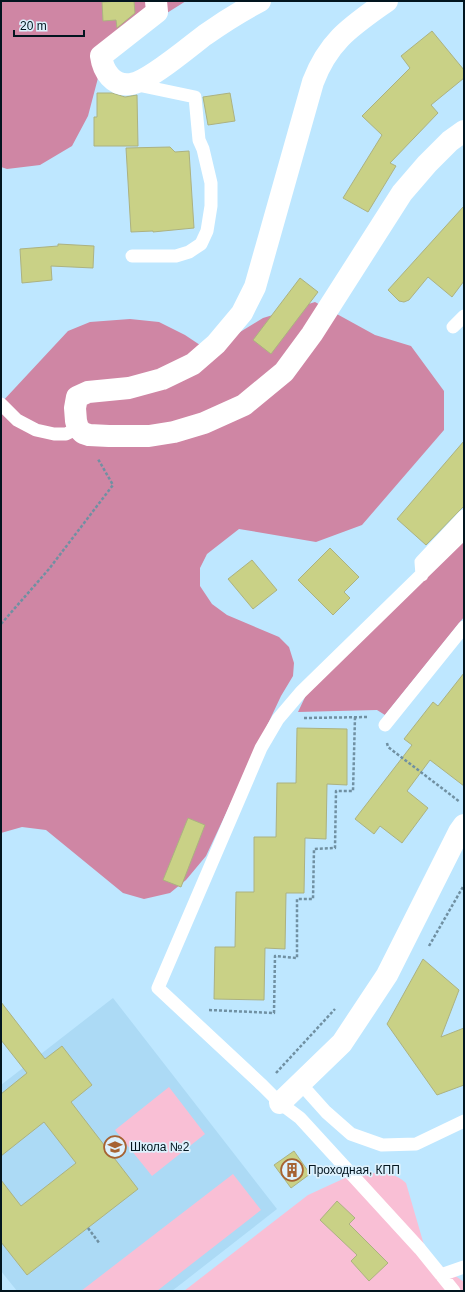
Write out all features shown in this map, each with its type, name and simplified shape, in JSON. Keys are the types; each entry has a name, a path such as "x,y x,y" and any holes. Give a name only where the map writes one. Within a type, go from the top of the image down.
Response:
{"street":[{"path":"156,1 157,12 101,56 102,65 107,74 114,80 126,84 139,82 207,34 260,1"},
{"path":"387,1 355,23 341,36 319,66 313,82 255,287 242,313 216,344 193,364 162,379 129,388 88,392 77,397 75,408 78,428 83,433 89,435 149,436 174,432 204,423 244,405 284,372 312,334 402,193 427,164 450,141 464,131"},
{"path":"280,1103 342,1043 387,975 464,824"}],"lane":[{"path":"132,84 194,97 199,140 204,149 211,183 211,206 207,230 201,244 190,252 176,256 132,256"},
{"path":"454,328 464,316"},
{"path":"1,404 17,420 36,430 54,434 66,434 78,428"},
{"path":"422,575 421,562 464,516"},
{"path":"454,1291 420,1249 300,1118 280,1103 158,988 261,748 278,719 302,692 464,533"},
{"path":"385,724 464,627"},
{"path":"300,1083 326,1112 351,1134 382,1145 416,1144 464,1121"},
{"path":"441,1275 464,1267"}],"path":[{"path":"1,624 49,568 113,485"},
{"path":"299,718 374,717 385,724 388,747 460,802 464,798"},
{"path":"208,1010 274,1013 275,956 297,958 297,900 313,900 314,849 335,848 336,792 353,791 355,718"},
{"path":"263,1086 339,1005"},
{"path":"88,1228 100,1244"}],"shaded area":[{"path":"1,1 186,1 116,45 98,78 88,116 72,146 40,165 7,169 1,167"},
{"path":"315,302 375,335 411,346 444,391 444,430 362,525 316,542 239,529 207,554 200,568 200,586 212,604 227,615 279,637 289,647 294,663 293,676 281,696 206,856 186,880 170,893 144,899 123,893 46,830 22,827 1,833 1,403 68,331 90,322 130,319 159,322 185,335 209,351 263,318"},
{"path":"464,541 464,617 385,715 377,710 298,712 306,695"},
{"name":"Школа №2","path":"113,998 277,1209 172,1291 17,1291 1,1271 1,1085"},
{"path":"169,1087 205,1134 152,1176 115,1130"},
{"path":"366,1173 383,1173 397,1176 406,1183 424,1245 436,1262 464,1282 464,1291 184,1291 308,1195 345,1178"},
{"path":"233,1174 261,1210 157,1291 81,1291"}],"building":[{"path":"134,1 135,13 117,28 116,20 103,21 102,2"},
{"path":"432,31 464,70 464,78 431,105 438,113 390,163 396,166 368,212 343,198 382,135 362,116 410,68 401,56"},
{"path":"97,93 112,93 125,97 137,95 138,146 94,146 94,117 97,117"},
{"path":"230,93 235,121 208,125 203,97"},
{"path":"170,147 175,152 189,151 194,228 153,232 131,232 126,148"},
{"path":"464,206 464,281 452,297 428,277 409,300 404,302 399,301 388,290"},
{"path":"58,244 94,246 93,268 51,266 52,280 22,283 20,249 58,246"},
{"path":"300,278 318,292 271,354 253,340"},
{"path":"464,441 464,506 426,545 397,519"},
{"path":"330,548 359,577 344,592 350,598 333,615 298,580"},
{"path":"252,560 277,590 253,609 228,579"},
{"path":"464,673 464,786 430,760 407,791 428,808 402,843 380,826 374,834 355,819 412,745 404,739 433,702 438,706"},
{"path":"297,728 347,729 347,785 327,784 326,839 305,838 304,893 286,893 285,949 265,948 264,1000 214,999 215,947 235,947 236,892 254,892 254,837 276,837 277,783 296,783"},
{"path":"188,818 205,825 181,887 163,880"},
{"path":"423,959 459,990 441,1037 464,1028 464,1085 437,1095 387,1024"},
{"path":"1,1002 45,1059 62,1046 92,1085 71,1102 138,1189 27,1275 1,1242 1,1180 21,1206 76,1163 44,1122 1,1156 1,1094 27,1073 1,1040"},
{"name":"Проходная, КПП","path":"294,1151 310,1174 291,1188 274,1165"},
{"path":"337,1201 355,1218 349,1224 388,1263 369,1281 351,1261 357,1255 320,1220"}],"place":[{"name":"Школа №2","path":"115,1147"},
{"name":"Проходная, КПП","path":"292,1170"}]}
